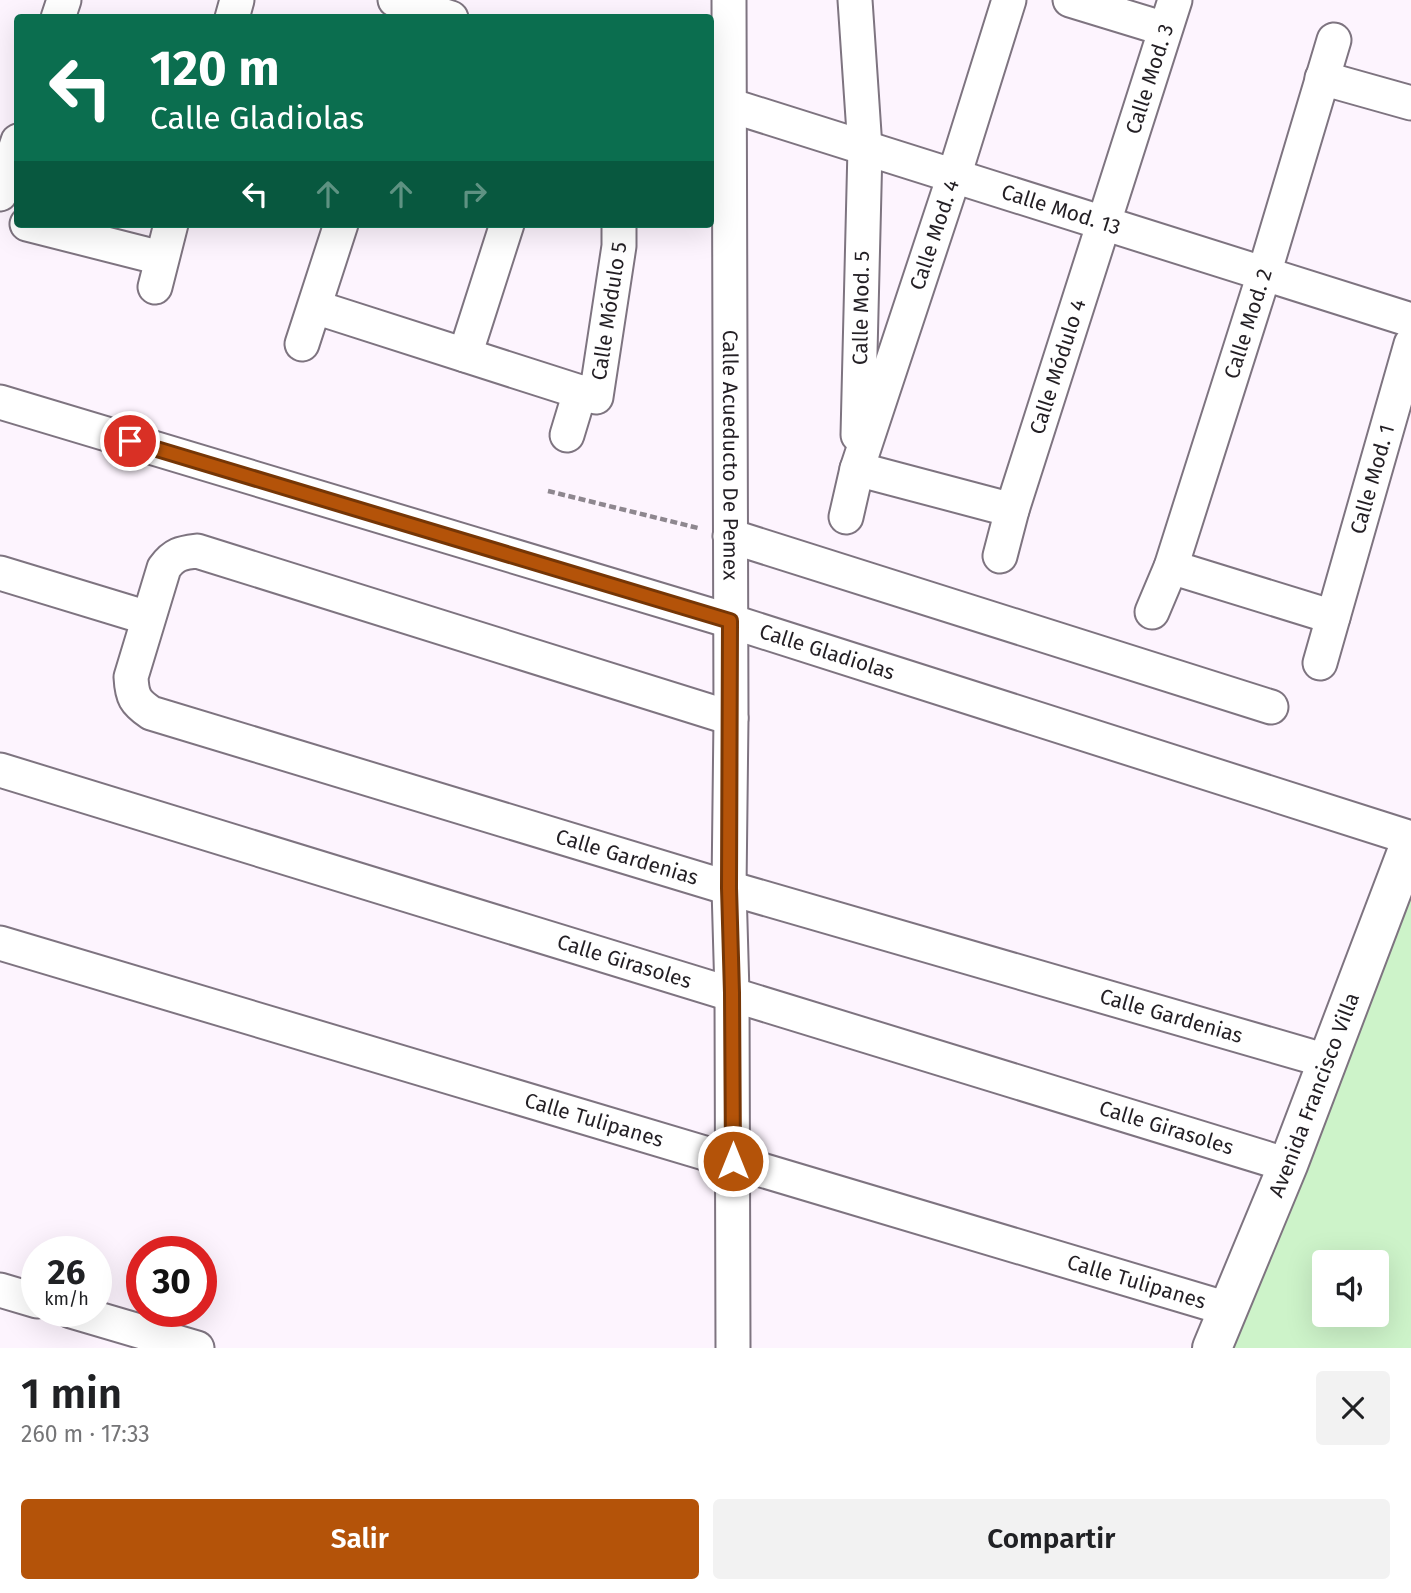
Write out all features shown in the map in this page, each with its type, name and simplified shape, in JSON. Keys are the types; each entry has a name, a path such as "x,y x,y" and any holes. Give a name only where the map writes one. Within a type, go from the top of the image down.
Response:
{"street":[{"name":"Calle Acueducto De Pemex","path":"729,0 720,102 730,536 729,888 733,1348"},
{"path":"856,0 865,148"},
{"name":"Calle Mod. 4","path":"857,469 1009,0"},
{"name":"Calle Mod. 3","path":"1070,0 1170,14 1104,223"},
{"path":"405,8 433,14"},
{"name":"Calle Mod. 2","path":"1152,612 1171,567 1264,274 1334,40"},
{"path":"1322,78 1411,103"},
{"name":"Calle Mod. 13","path":"720,102 1411,320"},
{"name":"Calle Mod. 5","path":"857,469 865,148"},
{"path":"0,194 14,153"},
{"name":"Calle Módulo 4","path":"1000,556 1012,510 1104,223"},
{"path":"38,228 158,273 170,228"},
{"path":"302,344 340,228"},
{"path":"465,355 507,228"},
{"name":"Calle Módulo 5","path":"567,435 588,394 618,246 619,228"},
{"path":"314,307 588,394"},
{"name":"Calle Mod. 1","path":"1320,663 1411,344"},
{"name":"Calle Gladiolas","path":"0,402 730,621 1411,839"},
{"path":"846,517 857,469 1012,510"},
{"path":"730,536 1271,707"},
{"name":"Calle Gardenias","path":"731,718 197,551 171,558 164,568 131,677 132,692 139,704 151,713 729,888 1326,1061"},
{"path":"1171,567 1333,617"},
{"path":"0,573 148,618"},
{"name":"Calle Girasoles","path":"0,770 1288,1165"},
{"name":"Avenida Francisco Villa","path":"1212,1348 1288,1165 1411,839"},
{"name":"Calle Tulipanes","path":"0,943 1228,1309"},
{"path":"0,1290 21,1296"},
{"path":"112,1323 197,1348"}],"path":[{"path":"548,491 730,536"}],"green space":[{"path":"1411,864 1411,1348 1231,1348"}],"route":[{"path":"130,441 730,621 729,888 733,1161"}]}
